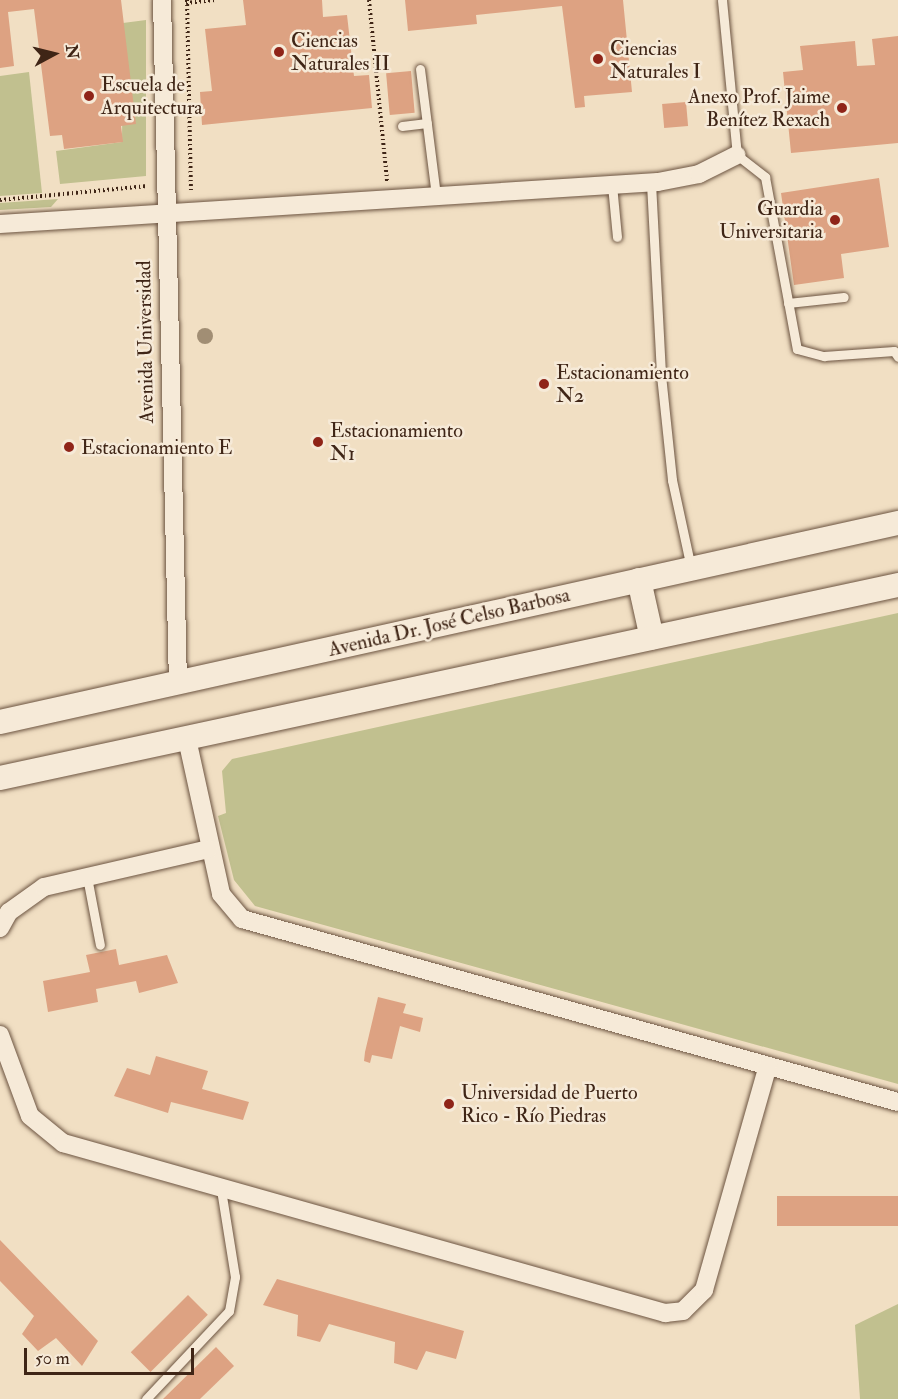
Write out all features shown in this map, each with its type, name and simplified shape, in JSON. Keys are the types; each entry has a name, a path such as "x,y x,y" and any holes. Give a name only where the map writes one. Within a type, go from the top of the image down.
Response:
{"main road":[{"name":"Avenida Dr. José Celso Barbosa","path":"0,722 898,523"},
{"path":"639,580 652,638"},
{"path":"0,778 898,585"}],"street":[{"name":"Avenida Universidad","path":"162,0 165,212 178,683"},
{"path":"0,224 651,183 699,174 737,155"},
{"path":"187,739 209,849 221,894 242,919 898,1102"},
{"path":"0,928 9,912 44,887 209,849"},
{"path":"0,1035 30,1116 63,1143 221,1190 665,1313 682,1311 704,1290 768,1066"}],"lane":[{"path":"722,0 737,155 765,177 797,349 824,356 894,351 898,357"},
{"path":"420,69 436,196"},
{"path":"402,126 427,123"},
{"path":"651,183 661,375 672,480 691,568"},
{"path":"612,185 617,237"},
{"path":"788,303 844,297"},
{"path":"87,877 100,945"},
{"path":"146,1399 229,1311 235,1277 221,1190"}],"path":[{"path":"187,0 189,191 201,190"},
{"path":"369,0 388,181 376,182"},
{"path":"0,200 136,190 149,180"}],"shaded area":[{"path":"146,20 146,176 60,184 56,151 122,142 123,23"},
{"path":"29,72 42,193 0,196 0,76"},
{"path":"58,199 51,207 0,210 0,203"},
{"path":"898,613 898,1084 255,906 234,880 218,816 226,813 222,771 232,759"},
{"path":"898,1304 898,1399 860,1399 855,1325"}],"building":[{"name":"Escuela de Arquitectura","path":"0,0 121,0 136,124 121,126 123,142 64,149 62,135 50,136 34,9 8,12 14,66 0,68"},
{"name":"Ciencias Naturales II","path":"243,0 322,0 323,17 347,15 354,76 369,75 372,108 202,125 200,92 212,91 205,29 246,25"},
{"name":"Ciencias Naturales I","path":"405,0 623,0 632,92 584,96 585,107 575,108 562,6 476,15 477,24 408,31"},
{"name":"Anexo Prof. Jaime Benítez Rexach","path":"898,36 898,143 791,153 783,72 803,70 800,46 855,41 857,66 875,65 872,39"},
{"path":"411,71 415,113 390,115 386,73"},
{"path":"686,102 688,126 664,128 662,104"},
{"name":"Guardia Universitaria","path":"879,178 889,247 841,254 844,278 794,285 781,193"},
{"path":"116,949 119,965 167,955 178,983 139,993 136,981 96,989 98,1002 48,1012 43,981 90,972 86,955"},
{"path":"378,997 406,1004 403,1013 423,1018 420,1032 400,1026 392,1059 372,1055 370,1063 364,1061 365,1052"},
{"path":"156,1056 208,1071 202,1089 249,1102 243,1120 171,1102 168,1113 114,1096 127,1068 150,1075"},
{"path":"777,1196 898,1196 898,1226 777,1226"},
{"path":"0,1240 98,1341 82,1366 56,1338 38,1351 22,1334 34,1316 0,1281"},
{"path":"277,1279 464,1331 456,1359 426,1351 417,1370 394,1363 395,1342 329,1324 320,1342 297,1336 298,1315 263,1305"},
{"path":"188,1295 208,1315 151,1372 131,1352"},
{"path":"216,1347 234,1366 200,1399 163,1399"}],"place":[{"name":"Ciencias Naturales II","path":"279,52"},
{"name":"Ciencias Naturales I","path":"598,59"},
{"name":"Escuela de Arquitectura","path":"89,96"},
{"name":"Anexo Prof. Jaime Benítez Rexach","path":"842,108"},
{"name":"Guardia Universitaria","path":"835,220"},
{"name":"Estacionamiento N2","path":"544,384"},
{"name":"Estacionamiento N1","path":"318,442"},
{"name":"Estacionamiento E","path":"69,447"},
{"name":"Universidad de Puerto Rico - Río Piedras","path":"449,1104"}]}
